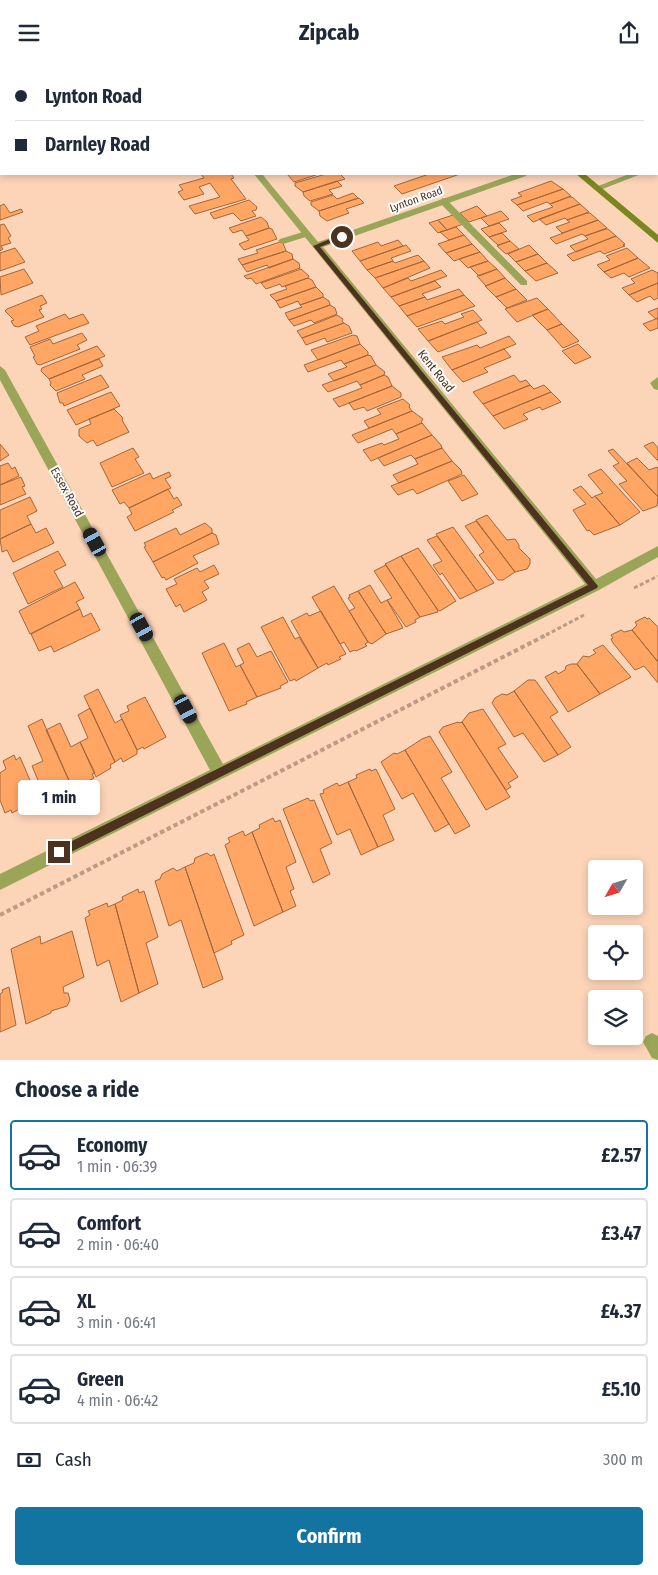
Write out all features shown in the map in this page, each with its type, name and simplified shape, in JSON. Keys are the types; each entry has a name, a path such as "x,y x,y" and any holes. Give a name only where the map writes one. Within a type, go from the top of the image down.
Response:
{"main road":[{"path":"581,175 658,240"}],"street":[{"name":"Kent Road","path":"259,175 594,586"},
{"name":"Lynton Road","path":"316,246 520,175"},
{"path":"596,188 634,175"},
{"path":"443,201 524,283"},
{"path":"283,241 306,233"},
{"name":"Essex Road","path":"0,370 219,771"},
{"path":"658,381 655,382 658,386"},
{"path":"0,882 219,771 594,586 658,551"}],"path":[{"path":"631,590 658,576"},
{"path":"0,915 588,613"}],"building":[{"path":"202,175 232,175 234,178 231,179 246,199 195,214 189,206 220,197 210,183 199,187 204,194 184,200 178,192 183,190 179,185 204,178"},
{"path":"288,175 316,175 294,182"},
{"path":"323,175 341,175 345,179 303,192 295,186 295,183"},
{"path":"426,175 457,175 402,194 394,186"},
{"path":"337,181 342,186 329,190 333,194 310,201 304,196 303,192"},
{"path":"551,181 563,189 517,205 511,200 522,196 518,193"},
{"path":"563,189 571,196 523,211 517,205"},
{"path":"353,193 358,198 319,211 311,205 311,202 333,195 337,199"},
{"path":"572,197 580,204 533,222 527,216 553,207 550,204"},
{"path":"359,198 364,203 346,209 349,213 327,221 320,216 319,211"},
{"path":"249,200 257,207 256,210 252,211 256,216 241,221 233,213 214,219 210,213"},
{"path":"4,204 10,213 21,209 23,212 0,220 0,206"},
{"path":"580,204 589,212 546,225 539,219"},
{"path":"477,206 487,216 469,222 460,213"},
{"path":"501,211 509,219 489,226 481,218"},
{"path":"590,213 598,220 562,233 556,227 570,222 567,220"},
{"path":"453,215 463,224 447,230 438,220"},
{"path":"261,217 267,222 269,228 246,236 242,230 233,233 229,228"},
{"path":"438,220 447,230 438,233 429,223"},
{"path":"598,220 607,228 585,236 582,234 556,244 550,238"},
{"path":"499,223 507,231 489,237 481,229"},
{"path":"4,224 11,236 8,238 11,243 1,246 3,249 0,251 0,225"},
{"path":"456,227 464,235 449,240 440,232"},
{"path":"269,228 272,229 277,239 244,250 239,244 249,240 246,236"},
{"path":"606,229 616,236 576,252 570,246 588,239 585,236"},
{"path":"502,233 510,241 498,245 489,237"},
{"path":"464,235 472,244 446,253 438,244"},
{"path":"616,236 625,246 604,254 600,251 573,261 567,255"},
{"path":"398,240 403,246 360,261 352,251 378,242 381,246"},
{"path":"510,241 519,249 506,254 497,246"},
{"path":"280,242 283,243 286,251 242,265 238,259 258,253 256,250"},
{"path":"472,244 480,252 454,261 446,253"},
{"path":"406,245 411,251 391,258 393,261 367,270 360,261"},
{"path":"529,245 538,254 516,262 508,254"},
{"path":"15,248 25,262 0,271 0,253"},
{"path":"627,248 638,258 604,272 597,265 610,260 606,256"},
{"path":"286,251 292,254 293,259 269,268 267,265 247,272 242,265"},
{"path":"480,252 488,261 468,268 459,259"},
{"path":"538,254 547,263 525,271 516,262"},
{"path":"418,255 424,261 375,278 367,270 393,261 395,263"},
{"path":"638,258 650,268 629,277 624,273 611,278 604,272"},
{"path":"293,259 299,263 300,268 256,284 251,278 247,279 244,276"},
{"path":"424,261 430,268 383,288 375,278"},
{"path":"488,261 497,269 479,276 470,267"},
{"path":"547,263 558,273 536,281 525,271"},
{"path":"24,269 33,283 1,295 0,277"},
{"path":"301,269 309,276 308,278 282,287 280,284 266,289 261,283"},
{"path":"497,269 505,278 486,286 477,276"},
{"path":"441,270 447,276 391,297 383,288 408,278 411,281"},
{"path":"652,270 658,273 658,283 629,295 622,288 635,283 631,279"},
{"path":"308,278 312,280 316,287 276,301 270,295 287,289 285,286"},
{"path":"505,278 516,289 496,297 485,286"},
{"path":"435,281 441,287 422,294 425,297 399,306 391,297"},
{"path":"658,283 658,298 654,300 650,296 637,302 629,295"},
{"path":"316,287 323,294 323,297 300,305 298,301 280,308 276,301"},
{"path":"459,289 464,295 407,316 399,306 425,297 427,300"},
{"path":"516,289 527,300 507,308 496,297"},
{"path":"42,295 47,303 40,306 42,309 39,310 44,317 18,327 14,326 11,321 14,320 5,311"},
{"path":"464,295 475,306 417,327 407,316"},
{"path":"323,297 329,301 330,305 289,320 285,313 302,307 300,305"},
{"path":"537,298 548,309 517,322 505,309"},
{"path":"330,305 335,308 337,314 314,323 311,320 294,326 289,320"},
{"path":"658,308 658,318 656,319 648,312"},
{"path":"548,309 562,324 547,330 532,315"},
{"path":"473,310 482,320 428,341 418,329 442,321 445,324 464,317 461,314"},
{"path":"65,314 69,319 83,314 89,323 30,345 25,337 39,331 36,326"},
{"path":"337,315 343,319 344,323 302,338 297,331"},
{"path":"658,318 658,328 650,331 643,324"},
{"path":"477,322 487,333 438,352 428,341"},
{"path":"344,323 349,326 352,333 327,342 325,338 306,345 302,338"},
{"path":"562,324 579,341 563,348 547,330"},
{"path":"82,333 87,340 77,345 80,349 40,365 37,364 30,347 50,339 53,344"},
{"path":"353,335 357,336 360,344 318,360 311,350"},
{"path":"509,336 516,344 452,370 442,357 477,345 480,348"},
{"path":"360,344 368,352 368,355 344,364 341,360 308,372 304,365"},
{"path":"578,344 591,357 575,364 562,351"},
{"path":"97,346 105,356 49,379 41,371 42,368"},
{"path":"504,349 511,357 484,368 488,372 463,382 452,370"},
{"path":"368,355 371,356 376,365 334,381 328,374 347,367 344,364"},
{"path":"99,359 103,366 82,375 85,379 56,391 50,385 49,379"},
{"path":"376,365 385,372 384,375 360,385 357,381 328,392 322,385"},
{"path":"101,375 109,387 64,406 63,403 60,403 57,393"},
{"path":"384,375 388,377 392,386 339,407 333,399 362,388 360,385"},
{"path":"514,375 520,382 526,380 530,385 483,404 473,392"},
{"path":"530,385 534,389 544,385 551,392 493,416 483,404"},
{"path":"392,386 401,393 401,397 367,411 364,407 354,410 349,403"},
{"path":"111,392 120,406 76,425 67,410"},
{"path":"551,392 561,402 542,410 540,407 523,414 528,419 504,429 493,416"},
{"path":"403,399 410,405 409,407 412,411 369,428 364,421 381,414 377,409"},
{"path":"114,409 123,418 122,420 129,432 97,446 93,440 87,443 79,436 79,429 91,424 89,419"},
{"path":"412,411 423,419 422,423 396,434 392,429 358,443 352,435"},
{"path":"422,423 432,435 371,461 363,450 399,439 396,434"},
{"path":"432,435 442,448 415,459 411,455 384,466 378,458"},
{"path":"653,442 658,448 658,461 644,446"},
{"path":"0,444 9,455 0,461"},
{"path":"133,448 139,457 135,459 144,473 112,487 100,463"},
{"path":"442,448 452,461 399,483 393,475 418,464 415,459"},
{"path":"613,449 658,497 657,506 643,511 619,484 627,481 613,466 619,463 608,451"},
{"path":"637,458 649,470 658,468 658,497 627,463"},
{"path":"452,461 461,470 462,474 417,494 413,489 398,495 391,486"},
{"path":"8,463 12,469 15,467 19,476 0,485 0,466"},
{"path":"601,469 640,512 620,525 595,496 603,493 588,475"},
{"path":"169,472 171,476 165,479 171,488 129,508 124,502 120,504 112,490 150,473 153,479"},
{"path":"464,475 478,494 462,501 448,481"},
{"path":"21,477 25,486 22,487 26,494 0,505 0,485"},
{"path":"581,486 592,498 595,496 620,525 594,535 589,530 587,531 573,510 586,504 573,490"},
{"path":"168,489 174,499 177,497 182,505 172,510 174,512 135,531 127,517 132,514 129,508"},
{"path":"30,497 37,511 27,516 31,524 0,539 0,510"},
{"path":"487,515 507,540 515,539 519,548 530,559 527,569 515,572 476,520"},
{"path":"476,521 515,572 503,580 498,580 479,555 484,552 465,526"},
{"path":"205,523 212,529 212,533 153,562 144,547 146,546 144,543 176,528 180,535"},
{"path":"31,524 36,533 46,528 54,543 13,562 7,550 2,552 0,539"},
{"path":"453,527 494,583 477,591 436,534"},
{"path":"212,533 216,535 219,544 193,556 198,563 166,580 164,577 162,578 153,562"},
{"path":"437,536 477,591 460,599 442,573 440,575 433,565 442,561 427,540"},
{"path":"418,548 456,601 440,611 401,556"},
{"path":"58,551 66,565 54,571 63,587 28,604 13,573"},
{"path":"401,556 438,612 420,617 385,564"},
{"path":"214,565 219,574 204,581 209,588 202,592 207,600 184,612 180,604 176,607 166,589 177,584 174,579 197,568 200,572"},
{"path":"386,565 420,617 415,620 416,622 406,627 387,600 392,598 374,571"},
{"path":"75,582 84,598 76,602 80,609 30,634 19,611"},
{"path":"370,585 381,603 387,600 403,628 386,634 358,591"},
{"path":"334,586 368,642 365,644 367,646 356,651 350,652 344,642 340,644 312,597"},
{"path":"358,591 386,634 372,644 368,642 349,611 355,608 348,598 350,597 349,595"},
{"path":"80,609 83,617 91,613 100,630 54,652 51,646 39,651 31,634"},
{"path":"321,611 346,654 339,657 341,659 318,668 291,621 307,613 309,616"},
{"path":"283,617 295,639 299,637 318,668 296,681 295,679 290,681 261,627"},
{"path":"645,617 649,618 658,627 658,662 632,630 637,625 635,622"},
{"path":"621,630 624,632 632,630 658,662 658,683 644,666 635,670 613,643 611,635"},
{"path":"224,643 236,667 240,665 257,697 246,702 247,704 229,711 202,653"},
{"path":"249,643 257,657 271,651 288,682 280,686 281,688 257,697 240,665 244,663 237,649"},
{"path":"603,645 631,677 600,694 577,664 583,656 589,657 596,653 593,650"},
{"path":"571,664 577,664 600,694 568,712 545,677 556,671 558,674"},
{"path":"528,680 535,680 558,712 550,717 571,747 558,755 514,691"},
{"path":"98,689 115,723 122,719 137,750 137,754 123,762 121,758 115,762 84,696"},
{"path":"514,691 558,755 544,762 523,733 514,737 492,703 495,698 502,694 507,695"},
{"path":"145,697 166,737 144,749 143,747 137,750 120,715 129,711 127,706"},
{"path":"90,708 115,762 110,765 111,768 96,777 80,742 88,738 78,715"},
{"path":"483,709 506,744 498,748 518,777 508,783 511,787 506,790 462,722 469,713"},
{"path":"42,719 71,785 63,789 65,793 49,801 48,798 46,799 32,766 43,761 28,726"},
{"path":"462,722 510,797 486,810 439,732 443,727"},
{"path":"60,723 71,747 80,742 95,773 92,774 94,778 79,786 77,782 71,785 46,730"},
{"path":"430,736 452,772 441,778 470,826 455,834 405,750"},
{"path":"405,750 449,824 435,832 413,793 402,799 381,762 394,753 397,754"},
{"path":"14,755 16,760 20,757 38,799 12,813 11,810 5,813 0,800 0,773 6,769 3,761"},
{"path":"370,769 371,771 376,769 395,809 383,815 394,840 378,847 348,782 357,778 356,775"},
{"path":"348,782 378,847 361,855 350,829 337,835 320,794 324,793 323,790 337,783 339,786"},
{"path":"308,798 310,801 314,800 332,843 320,849 330,874 313,883 283,809"},
{"path":"273,818 275,822 280,820 296,862 286,867 294,889 290,891 296,906 283,912 252,832 260,828 259,825"},
{"path":"243,831 245,836 252,832 283,912 254,926 225,845 230,842 228,838"},
{"path":"207,853 211,856 214,854 244,935 231,941 232,944 214,953 185,867 194,863 195,858"},
{"path":"185,867 223,979 203,988 181,920 169,926 155,881 160,879 162,874 173,868 177,871"},
{"path":"138,889 139,893 144,891 158,937 146,943 158,984 139,993 115,904 123,900 122,897"},
{"path":"107,903 108,907 115,904 139,993 121,1002 109,960 97,966 85,918 90,915 88,911"},
{"path":"72,931 84,977 63,987 64,993 68,993 70,1000 67,1006 51,1011 51,1013 26,1024 11,949 40,936 41,944"},
{"path":"9,987 16,1025 0,1032 0,994 3,992 2,990"}],"route":[{"path":"59,852 594,586 316,246 342,237"}]}
